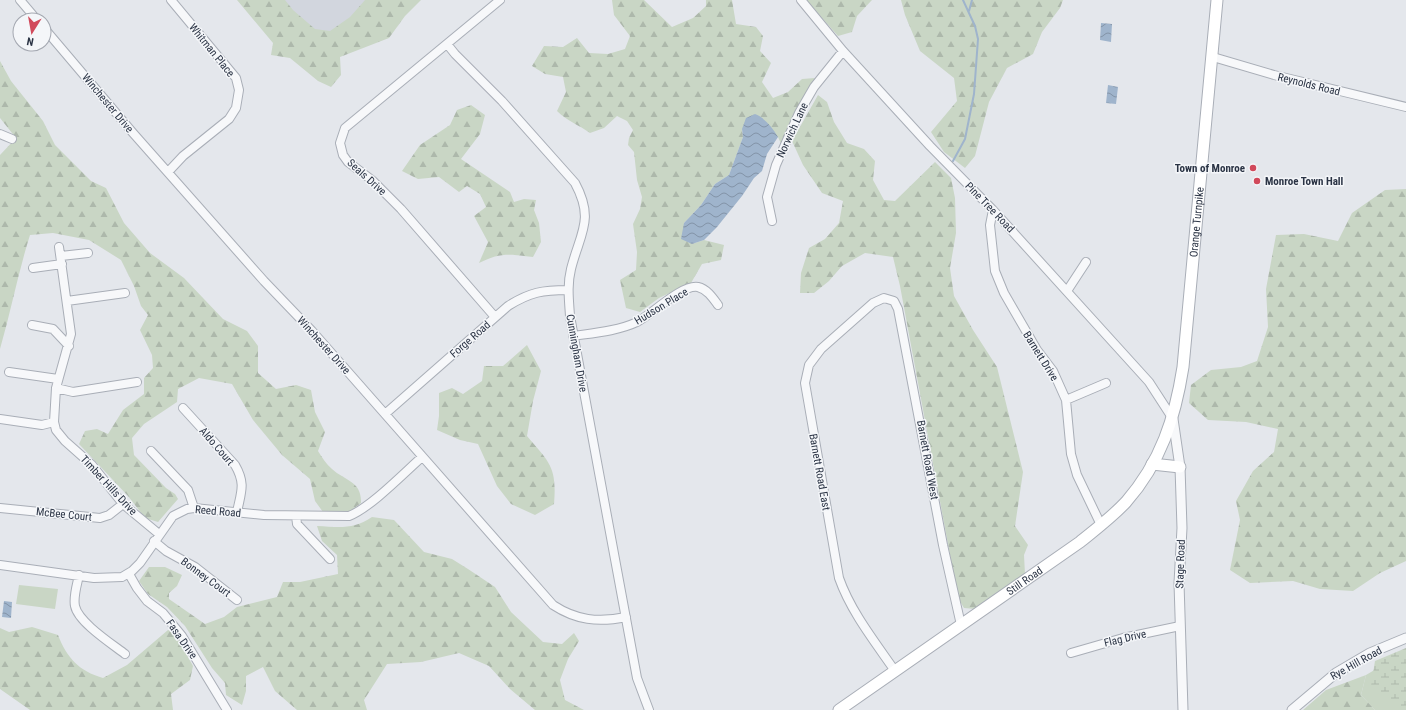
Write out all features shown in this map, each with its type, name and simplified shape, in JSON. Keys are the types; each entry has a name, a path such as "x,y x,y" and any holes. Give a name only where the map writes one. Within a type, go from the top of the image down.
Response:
{"main road":[{"name":"Orange Turnpike","path":"1173,418 1184,367 1217,0"},
{"name":"Still Road","path":"840,710 1080,542 1101,525 1126,502 1152,464 1173,418"},
{"path":"1152,464 1180,467"}],"street":[{"path":"20,0 30,12"},
{"name":"Whitman Place","path":"168,172 183,156 229,119 236,108 239,90 236,78 171,0"},
{"name":"Seals Drive","path":"495,317 401,209 373,181 348,162 343,155 340,143 345,128 500,0"},
{"name":"Pine Tree Road","path":"800,0 930,146 993,210 1149,382 1173,418"},
{"name":"Winchester Drive","path":"52,37 168,172 385,414 553,605 565,613 582,619 598,621 626,617"},
{"name":"Cunningham Drive","path":"447,44 502,101 575,183 582,195 586,211 585,225 571,270 568,290 573,336 637,678 649,710"},
{"name":"Norwich Lane","path":"772,220 767,196 776,165 799,113 814,87 843,50"},
{"name":"Reynolds Road","path":"1213,57 1274,76 1406,107"},
{"path":"0,134 12,139"},
{"name":"Barnett Drive","path":"993,210 990,226 995,271 1004,293 1037,350 1053,372 1066,400 1071,454 1077,475 1101,525"},
{"path":"0,419 42,425 54,422 56,388 69,346 71,322 59,247"},
{"path":"33,268 88,253"},
{"path":"1067,291 1086,262"},
{"name":"Hudson Place","path":"573,336 607,331 636,322 682,291 692,288 697,287 706,291 718,305"},
{"name":"Forge Road","path":"385,414 495,317 523,296 544,290 568,290"},
{"path":"67,301 124,293"},
{"name":"Barnett Road East","path":"890,298 884,298 874,303 821,349 809,366 805,383 839,578 844,594 850,604 895,671"},
{"name":"Barnett Road West","path":"890,298 894,301 898,309 943,545 961,625"},
{"path":"32,325 53,329 69,346"},
{"path":"9,372 58,378"},
{"path":"56,388 74,392 137,382"},
{"path":"1066,400 1106,383"},
{"name":"Aldo Court","path":"183,408 235,465 241,476 242,483 237,512"},
{"name":"Stage Road","path":"1173,418 1180,467 1182,528 1179,583 1183,710"},
{"name":"Timber Hills Drive","path":"54,422 56,430 65,441 92,465 124,504 159,534"},
{"path":"151,451 188,490 194,508"},
{"name":"Reed Road","path":"129,574 140,563 173,516 187,509 194,508 296,516 342,517 356,514 422,457"},
{"name":"McBee Court","path":"0,508 100,518 109,515 124,504"},
{"path":"296,516 298,524 330,559"},
{"name":"Bonney Court","path":"154,541 166,551 195,567 237,600"},
{"path":"0,565 116,578 129,574"},
{"name":"Fasa Drive","path":"129,574 136,588 147,601 163,614 182,636 227,710"},
{"path":"79,575 74,600 75,609 91,627 125,654"},
{"name":"Flag Drive","path":"1071,653 1117,640 1180,626"},
{"name":"Rye Hill Road","path":"1292,710 1336,673 1370,653 1406,638"}],"shaded area":[{"path":"273,0 390,0 322,56"}],"green space":[{"path":"237,0 285,0 293,10 315,29 330,31 350,17 365,0 421,0 405,16 389,38 340,57 341,75 331,87 318,81 290,58 271,55 273,43"},
{"path":"612,0 644,0 672,27 693,18 706,6 706,0 732,0 736,24 756,27 763,36 760,51 771,63 762,82 773,98 788,92 802,79 815,78 793,119 782,146 778,137 742,129 743,137 729,175 715,184 701,205 684,223 692,244 704,240 724,245 721,260 702,264 691,283 659,298 640,312 626,308 620,280 636,270 637,252 633,224 640,209 642,197 637,180 634,152 628,145 629,138 633,130 627,121 617,116 604,128 590,133 569,120 557,111 566,92 563,77 545,74 532,66 544,46 563,47 577,38 589,53 608,54 625,49 630,36 614,15"},
{"path":"806,0 872,0 857,16 852,32 838,36"},
{"path":"901,0 1063,0 1060,8 1042,32 1033,54 1007,68 989,102 975,156 965,168 944,152 931,132 957,101 954,78 920,51 905,15"},
{"path":"0,61 11,81 43,121 55,145 91,181 106,188 124,223 150,253 184,278 223,319 247,331 258,346 258,373 276,389 296,385 311,390 315,412 325,432 318,451 330,467 356,486 361,496 361,503 345,515 323,512 315,501 310,479 282,455 253,420 232,384 199,378 178,389 177,402 144,424 132,438 134,455 166,488 175,494 178,499 158,522 145,518 128,496 79,444 85,431 97,429 108,434 123,410 144,394 144,378 153,368 152,355 140,330 148,315 141,306 134,286 121,260 89,240 53,233 30,235 0,349 0,155 16,138 0,118"},
{"path":"818,95 827,102 834,122 847,143 864,149 875,161 873,180 884,200 895,201 935,162 951,178 955,198 956,233 950,268 954,296 973,330 997,367 1023,472 1015,526 1028,545 1024,555 1025,574 976,609 964,608 958,598 900,286 893,257 865,253 842,266 829,281 814,293 800,293 801,273 809,248 825,239 839,223 843,201 822,193 803,165 792,141"},
{"path":"471,105 485,115 480,134 461,159 510,192 514,202 524,199 536,200 534,210 539,223 541,242 533,257 499,255 479,263 488,242 474,216 486,207 480,194 467,186 459,192 439,177 418,179 402,171 420,145 450,125 457,110"},
{"path":"1406,189 1406,561 1380,573 1353,591 1320,589 1293,581 1250,583 1230,570 1240,520 1236,501 1253,471 1274,452 1278,429 1246,422 1208,420 1189,403 1191,385 1211,370 1241,367 1257,361 1268,327 1266,289 1276,235 1304,234 1338,241 1352,213 1385,190"},
{"path":"527,345 541,371 533,401 527,436 550,466 553,473 555,492 554,504 535,515 511,504 497,486 478,444 460,440 437,430 439,416 439,393 452,388 463,394 482,381 484,366 503,366"},
{"path":"372,517 394,520 424,552 452,559 495,587 511,612 543,642 562,644 574,633 579,641 568,659 560,680 565,700 584,710 535,710 510,689 489,666 459,653 421,662 387,664 364,700 367,710 297,710 275,691 263,667 246,676 246,691 242,705 226,695 225,683 212,668 185,626 167,607 148,594 139,581 149,567 165,567 182,575 177,586 169,593 169,599 205,624 224,617 237,607 277,597 283,582 300,582 338,574 337,555 322,541 317,526 346,527 358,524"},
{"path":"19,585 58,589 55,609 16,604"},
{"path":"32,627 58,635 65,650 75,662 87,672 103,678 127,665 168,630 174,632 193,666 190,680 171,694 173,710 30,710 0,689 0,628 9,632"},
{"path":"1406,648 1406,710 1400,710 1371,686 1375,661"},
{"path":"1398,656 1406,710 1375,710 1361,695 1366,675"},
{"path":"1366,675 1361,695 1375,710 1303,710 1326,690"}],"water":[{"path":"1101,23 1112,24 1111,42 1100,40"},
{"path":"1108,85 1118,87 1116,104 1106,103"},
{"path":"755,114 768,123 778,137 767,154 762,171 754,178 742,196 717,227 704,240 692,244 681,239 684,223 701,205 715,184 729,175 743,137 742,129 746,118"},
{"path":"4,601 12,602 11,618 2,617"}],"waterway":[{"path":"953,161 965,139 974,94 978,39 975,26 963,0"},
{"path":"969,11 972,0"}],"place":[{"name":"Town of Monroe","path":"1253,168"},
{"name":"Monroe Town Hall","path":"1257,181"}]}
